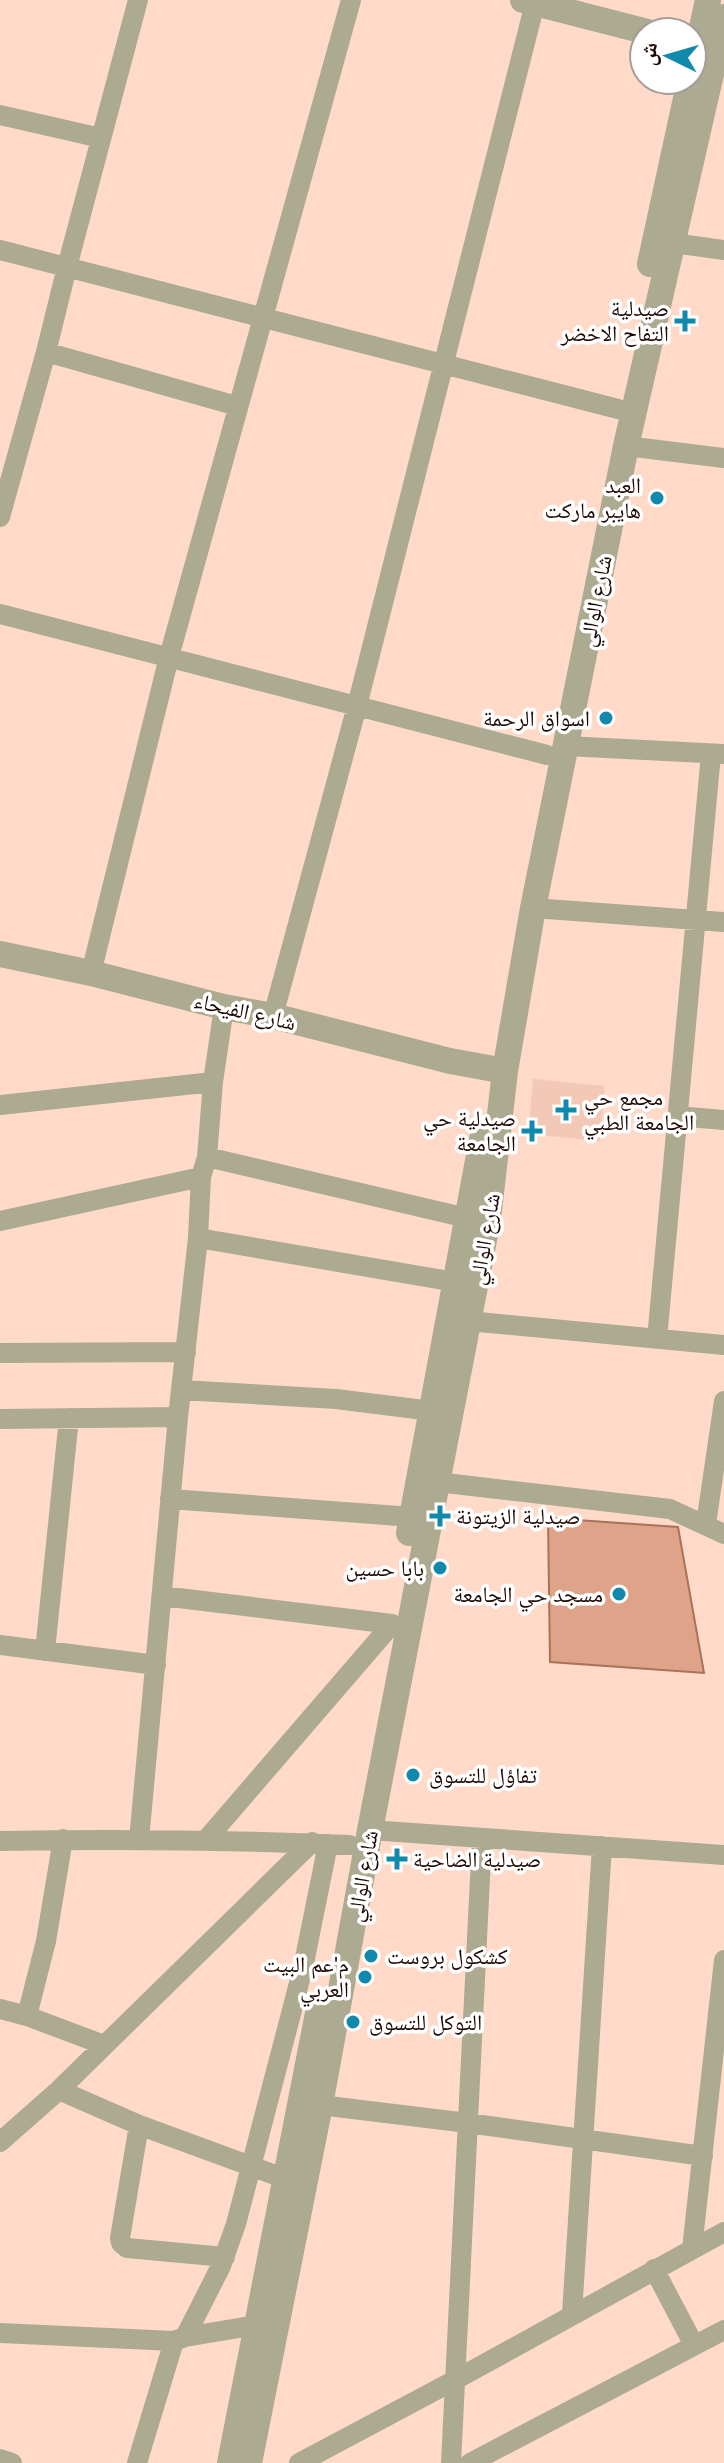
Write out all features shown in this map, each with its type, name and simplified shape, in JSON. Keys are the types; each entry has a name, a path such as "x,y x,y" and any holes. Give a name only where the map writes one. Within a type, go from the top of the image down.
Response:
{"street":[{"path":"0,517 138,0"},
{"path":"91,973 169,657 351,0"},
{"path":"273,1016 357,706 529,2 628,27"},
{"name":"شارع الوالي","path":"708,38 724,17"},
{"name":"شارع الوالي","path":"230,2463 286,2179 340,1840 392,1624 483,1134 533,908 575,610 686,96"},
{"name":"شارع الوالي","path":"249,2463 320,2105 340,1840 437,1482 490,1207 497,1070 556,751 673,243 695,96"},
{"path":"0,115 101,138"},
{"path":"673,243 724,250"},
{"path":"0,250 618,409"},
{"path":"46,352 237,406"},
{"path":"626,446 724,458"},
{"path":"0,614 357,706 556,751 718,754 695,920 657,1339"},
{"path":"533,908 724,922"},
{"name":"شارع الفيحاء","path":"0,954 497,1070"},
{"path":"139,1840 178,1417 213,1082 224,1007"},
{"path":"0,1105 213,1082"},
{"path":"677,1116 724,1120"},
{"path":"0,1221 204,1167 467,1218"},
{"path":"198,1238 455,1282"},
{"path":"468,1321 724,1345"},
{"path":"0,1353 186,1352"},
{"path":"181,1390 336,1399 432,1411"},
{"path":"437,1482 670,1509 715,1529 724,1401"},
{"path":"0,1419 178,1417"},
{"path":"45,1651 69,1418"},
{"path":"170,1499 412,1517"},
{"path":"162,1596 392,1624"},
{"path":"205,1841 392,1624"},
{"path":"0,1645 156,1665"},
{"path":"451,2463 482,1838"},
{"path":"0,1841 482,1838 724,1855"},
{"path":"27,2016 46,1941 63,1839"},
{"path":"0,2142 104,2045 340,1840"},
{"path":"137,2463 180,2339 225,2257 340,1840"},
{"path":"572,2314 602,1846"},
{"path":"692,2249 724,1960"},
{"path":"0,2009 104,2045"},
{"path":"59,2090 139,2125 286,2179"},
{"path":"320,2105 703,2156"},
{"path":"139,2125 121,2243 127,2248 225,2257"},
{"path":"299,2463 724,2232"},
{"path":"654,2269 694,2345"},
{"path":"0,2333 180,2339 256,2325"},
{"path":"470,2463 724,2330"},
{"path":"0,2459 12,2463"}],"shaded area":[{"name":"مجمع حي الجامعة الطبي","path":"533,1079 605,1086 600,1141 528,1134"}],"building":[{"name":"مسجد حي الجامعة","path":"548,1518 678,1527 704,1673 550,1662"}],"place":[{"name":"صيدلية التفاح الاخضر","path":"685,321"},
{"name":"العبد هايبر ماركت","path":"657,498"},
{"name":"اسواق الرحمة","path":"606,718"},
{"name":"مجمع حي الجامعة الطبي","path":"566,1110"},
{"name":"صيدلية حي الجامعة","path":"532,1131"},
{"name":"صيدلية الزيتونة","path":"440,1516"},
{"name":"بابا حسين","path":"440,1568"},
{"name":"مسجد حي الجامعة","path":"619,1594"},
{"name":"تفاؤل للتسوق","path":"413,1775"},
{"name":"صيدلية الضاحية","path":"397,1859"},
{"name":"كشكول بروست","path":"371,1956"},
{"name":"م'عم البيت العربي","path":"365,1977"},
{"name":"التوكل للتسوق","path":"353,2022"}]}
